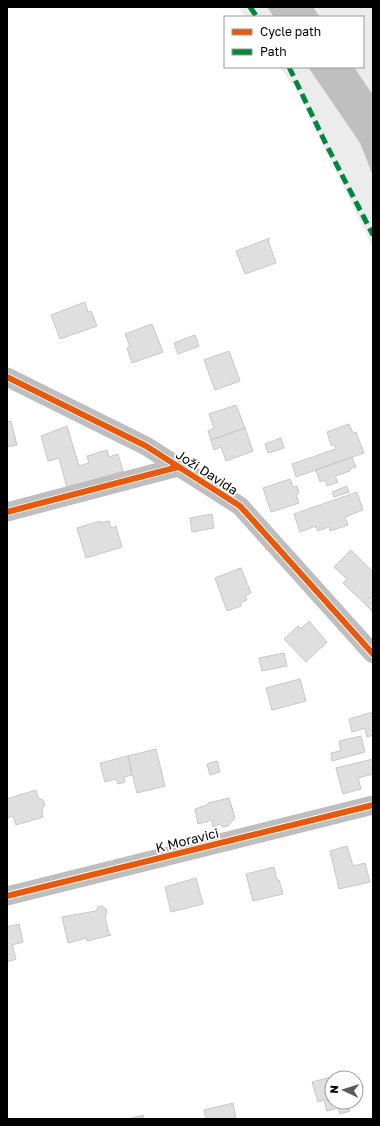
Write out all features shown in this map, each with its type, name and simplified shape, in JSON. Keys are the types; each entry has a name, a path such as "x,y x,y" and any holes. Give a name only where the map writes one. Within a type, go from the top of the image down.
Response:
{"street":[{"name":"Joži Davida","path":"7,378 146,446 240,506 373,654"},
{"path":"7,512 178,467"},
{"name":"K Moravici","path":"7,896 373,805"}],"shaded area":[{"path":"239,7 267,7 273,16 244,16"},
{"path":"267,7 313,7 319,16 273,16"},
{"path":"313,7 373,7 373,95 355,68 364,68 364,16 319,16"},
{"path":"281,68 309,68 360,143 373,176 373,248 299,95"},
{"path":"309,68 355,68 373,95 373,176 360,143"}],"building":[{"path":"270,238 268,240 276,263 245,274 236,251"},
{"path":"85,302 88,312 91,311 97,326 60,339 51,315"},
{"path":"152,324 163,352 132,363 127,348 130,347 125,334"},
{"path":"195,335 199,346 178,354 174,343"},
{"path":"229,351 240,381 215,390 204,360"},
{"path":"236,405 245,428 211,440 208,431 214,428 209,414"},
{"path":"11,421 17,445 7,447 7,422"},
{"path":"349,424 353,433 356,432 364,453 296,477 292,464 336,449 334,445 331,445 327,432"},
{"path":"67,426 79,466 89,463 87,456 107,450 109,457 118,454 123,471 67,488 59,458 48,461 41,436"},
{"path":"245,428 253,451 226,461 221,447 214,450 211,440"},
{"path":"281,438 284,448 268,453 265,444"},
{"path":"352,457 356,467 349,469 350,471 335,476 338,482 327,486 325,480 320,482 316,470"},
{"path":"290,479 293,487 297,486 299,493 296,495 299,503 271,512 263,488"},
{"path":"347,486 349,492 334,497 332,492"},
{"path":"357,492 363,510 345,517 348,525 330,531 329,527 318,531 316,526 300,532 294,514"},
{"path":"212,514 214,528 192,532 190,518"},
{"path":"100,521 100,523 109,521 111,528 116,526 122,547 86,558 77,528"},
{"path":"351,550 373,572 373,594 364,603 343,583 347,579 334,567"},
{"path":"241,568 251,593 245,596 247,600 240,603 241,606 227,611 215,578"},
{"path":"373,594 373,612 364,603"},
{"path":"309,621 327,642 306,662 284,639 298,626 301,629"},
{"path":"284,653 287,666 262,671 259,658"},
{"path":"300,679 306,701 272,710 266,688"},
{"path":"373,712 373,735 367,737 365,728 352,732 349,719"},
{"path":"361,736 365,752 332,761 331,753 341,751 339,741"},
{"path":"156,749 165,786 137,793 128,756"},
{"path":"128,756 132,775 124,777 125,782 118,784 116,779 105,782 100,763"},
{"path":"373,759 373,774 358,778 361,789 343,794 336,768"},
{"path":"217,761 220,772 210,775 207,764"},
{"path":"36,790 38,798 43,800 45,805 42,809 43,817 16,825 13,816 7,818 7,799"},
{"path":"229,798 235,818 228,826 223,827 219,824 213,827 212,820 198,824 195,809 207,805 208,803"},
{"path":"347,846 353,866 365,863 370,882 339,889 330,851"},
{"path":"274,867 277,880 279,880 283,894 253,901 246,874"},
{"path":"196,878 203,904 171,912 165,887"},
{"path":"102,906 106,909 107,913 105,917 109,934 111,935 87,941 86,938 68,943 62,917 96,911 98,907"},
{"path":"19,924 23,942 12,945 16,959 7,962 7,927"},
{"path":"324,1079 324,1100 318,1102 312,1082"},
{"path":"233,1103 236,1119 206,1119 204,1110"},
{"path":"339,1110 350,1110 350,1111 340,1114"},
{"path":"143,1115 144,1119 128,1119"}],"marked path":[{"path":"250,7 256,16"},
{"path":"289,68 326,144 373,235"}],"cycle path":[{"path":"7,377 146,446 240,506 373,654"},
{"path":"7,512 178,467"},
{"path":"7,896 373,805"}]}
